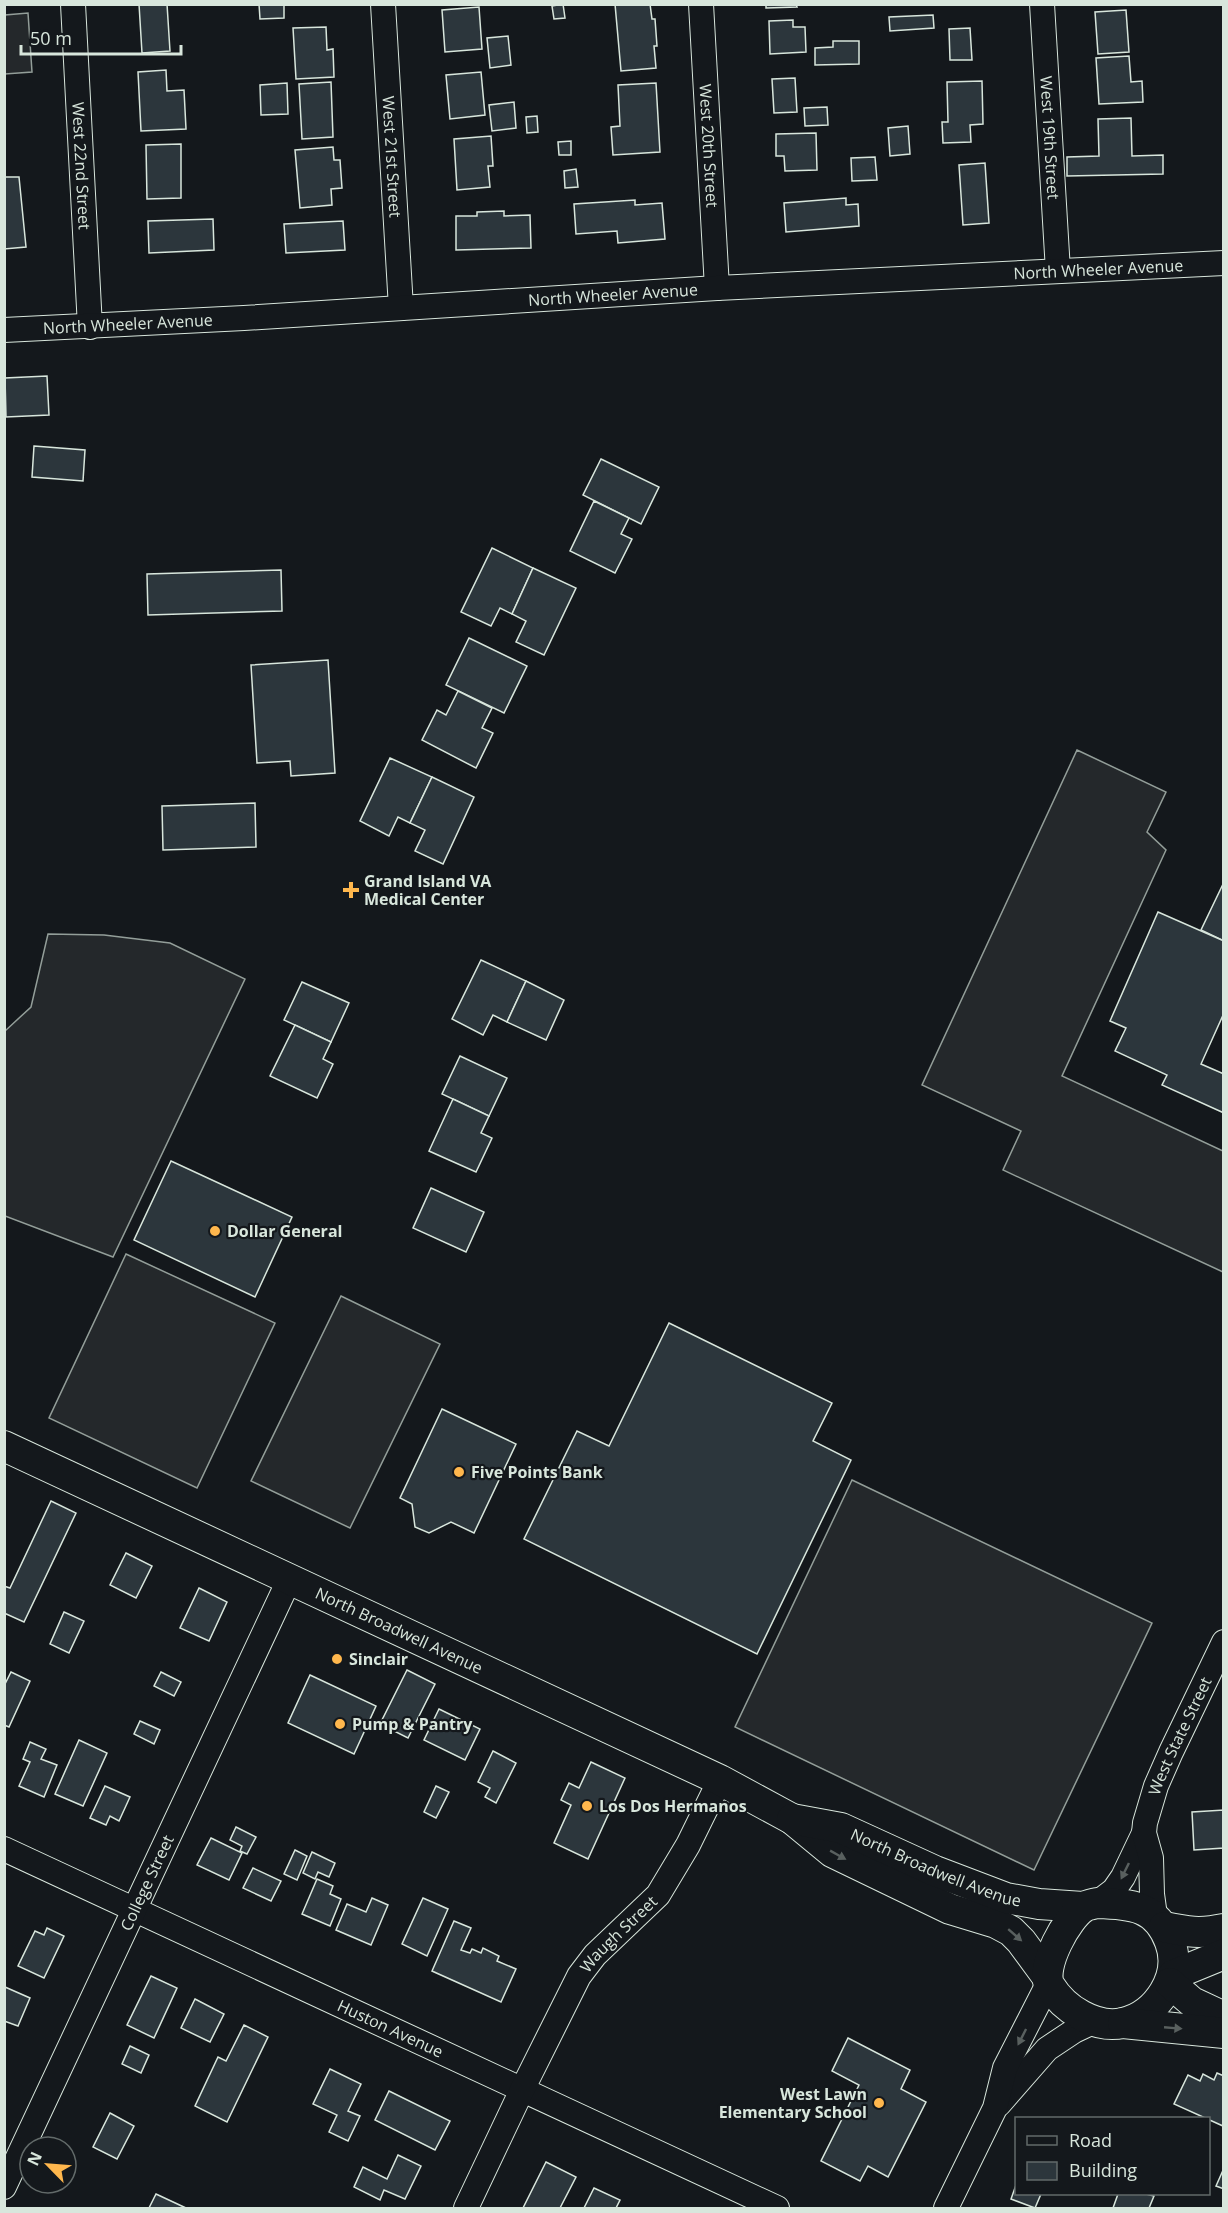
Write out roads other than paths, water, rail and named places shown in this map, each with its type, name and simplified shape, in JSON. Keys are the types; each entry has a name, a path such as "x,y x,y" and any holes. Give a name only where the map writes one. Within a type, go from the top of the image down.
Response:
{"main road":[{"name":"North Broadwell Avenue","path":"4,1446 720,1780 792,1819 832,1852 950,1909 1011,1930 1022,1941 1047,1980"},
{"name":"North Broadwell Avenue","path":"792,1819 841,1828 935,1871 1006,1898 1039,1904 1090,1905"},
{"path":"1224,1929 1203,1934 1188,1932 1160,1921 1137,1908 1118,1904 1090,1905 1059,1939 1049,1960 1047,1980 1063,2003 1082,2016 1109,2022 1224,2033"},
{"path":"1109,2022 1149,2009 1161,1997 1171,1979 1174,1960 1172,1947 1160,1921"},
{"path":"1171,1979 1224,1954"},
{"path":"1171,1979 1192,2002 1224,2017"}],"street":[{"name":"West 22nd Street","path":"73,4 90,327"},
{"name":"West 21st Street","path":"383,4 401,308"},
{"name":"West 20th Street","path":"701,4 717,288"},
{"name":"West 19th Street","path":"1042,4 1058,271"},
{"name":"North Wheeler Avenue","path":"4,330 90,327 717,288 1224,263"},
{"name":"College Street","path":"4,2187 290,1580"},
{"name":"West State Street","path":"1160,1921 1152,1894 1151,1858 1144,1833 1144,1823 1156,1786 1224,1642"},
{"name":"Waugh Street","path":"466,2208 579,1976 595,1955 658,1894 688,1845 720,1780"},
{"name":"West State Street","path":"1090,1905 1114,1890 1123,1877 1144,1833"},
{"name":"Huston Avenue","path":"4,1849 777,2208"},
{"path":"946,2208 995,2108 1005,2068 1047,1980"},
{"path":"995,2108 1047,2049 1074,2031 1109,2022"}],"place":[{"name":"Grand Island VA Medical Center","path":"351,890"},
{"name":"Dollar General","path":"215,1231"},
{"name":"Five Points Bank","path":"459,1472"},
{"name":"Sinclair","path":"337,1659"},
{"name":"Pump & Pantry","path":"340,1724"},
{"name":"Los Dos Hermanos","path":"587,1806"},
{"name":"West Lawn Elementary School","path":"879,2103"}]}
